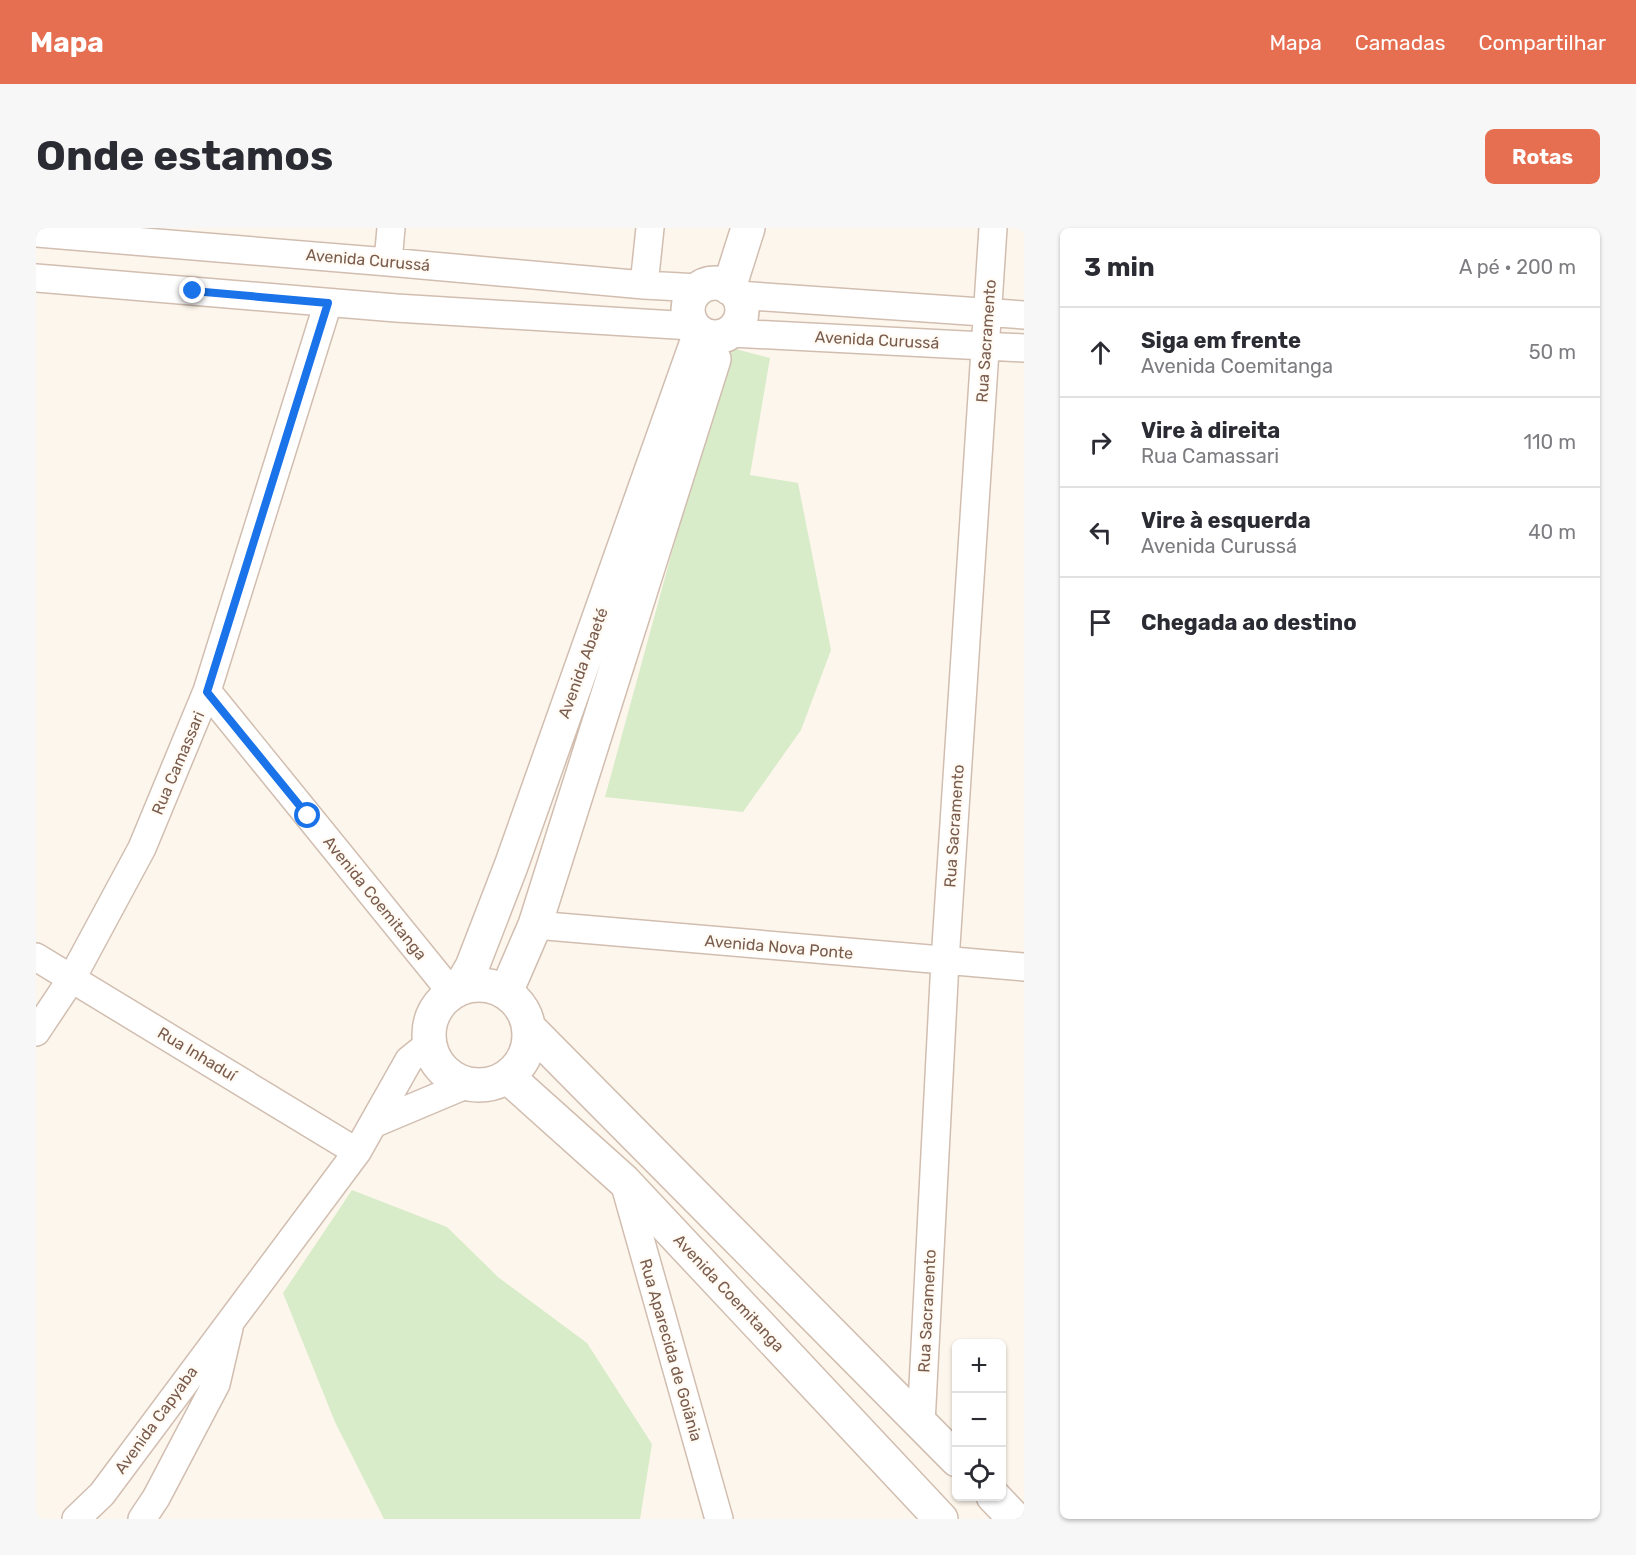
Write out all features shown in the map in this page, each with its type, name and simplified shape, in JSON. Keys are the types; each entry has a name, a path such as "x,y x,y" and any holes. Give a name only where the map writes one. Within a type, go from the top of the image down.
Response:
{"street":[{"path":"388,261 391,228"},
{"path":"644,285 650,228"},
{"path":"719,289 725,228"},
{"path":"719,289 748,228"},
{"name":"Rua Sacramento","path":"921,1424 945,961 993,228"},
{"name":"Avenida Curussá","path":"36,232 128,234 644,285 719,289 1024,315"},
{"name":"Avenida Curussá","path":"36,278 711,332 1024,348"},
{"path":"719,289 741,305 742,315 738,325 711,332 688,316 687,305 692,296 719,289"},
{"name":"Rua Camassari","path":"36,1032 72,978 142,848 207,692 328,303"},
{"name":"Avenida Abaeté","path":"506,992 535,925 711,332"},
{"name":"Avenida Abaeté","path":"455,991 472,967 711,332"},
{"name":"Avenida Coemitanga","path":"207,692 455,991"},
{"name":"Avenida Nova Ponte","path":"535,925 1024,967"},
{"name":"Rua Inhaduí","path":"36,957 357,1152"},
{"path":"468,1084 450,1076 436,1062 429,1044 430,1024 438,1006 455,991 475,985 491,986 506,992 521,1008 530,1028 952,1455"},
{"path":"373,1124 468,1084 489,1084 508,1077 521,1063 529,1047 530,1028"},
{"name":"Avenida Capyaba","path":"76,1519 102,1494 357,1152 409,1060 429,1044"},
{"name":"Avenida Coemitanga","path":"508,1077 624,1181 942,1519"},
{"name":"Rua Aparecida de Goiânia","path":"624,1181 719,1519"},
{"name":"Avenida Capyaba","path":"142,1519 156,1498 216,1384 232,1318"},
{"path":"997,1501 1015,1519"}],"green space":[{"path":"728,347 770,358 750,475 798,483 831,650 801,730 743,812 605,797"},
{"path":"352,1190 447,1227 498,1277 587,1343 652,1444 640,1519 384,1519 335,1422 283,1293"}],"route":[{"path":"193,291 328,303 207,692 308,816"}]}
